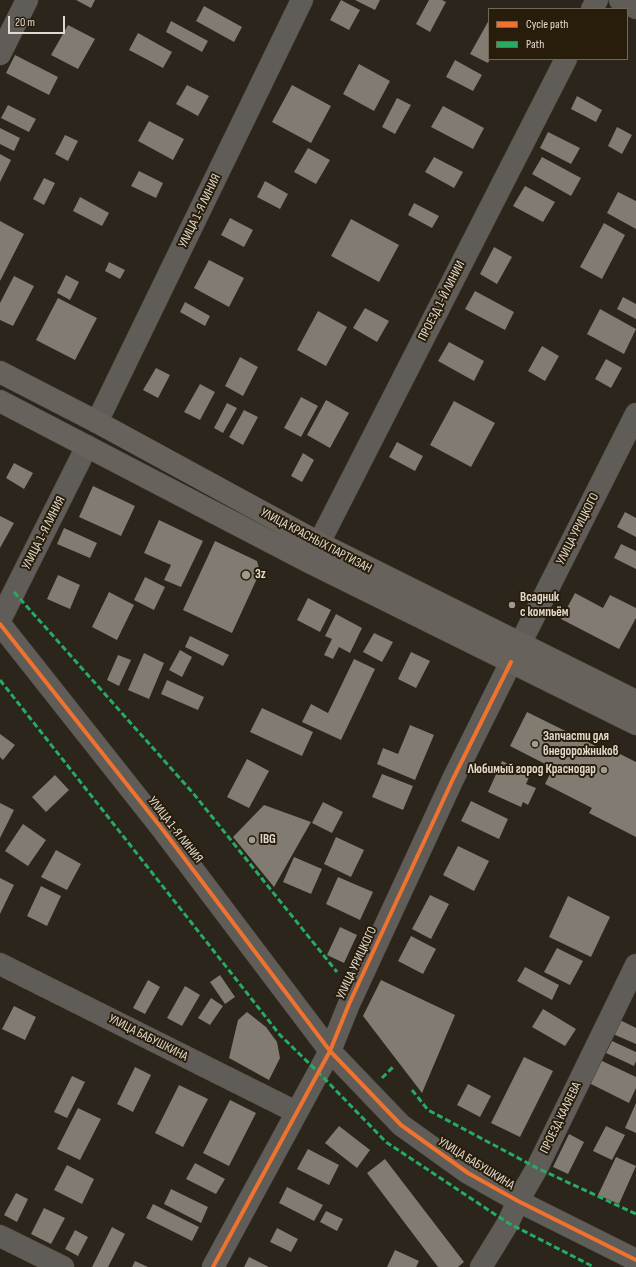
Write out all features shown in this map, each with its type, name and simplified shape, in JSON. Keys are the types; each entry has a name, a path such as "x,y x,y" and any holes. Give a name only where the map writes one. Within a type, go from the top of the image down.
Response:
{"highway":[{"name":"УЛИЦА КРАСНЫХ ПАРТИЗАН","path":"0,372 96,422 318,543 515,653 636,724"},
{"name":"УЛИЦА КРАСНЫХ ПАРТИЗАН","path":"0,401 309,562 515,653 636,701"}],"street":[{"path":"0,54 27,0"},
{"name":"УЛИЦА 1-Я ЛИНИЯ","path":"96,422 302,0"},
{"path":"620,0 636,8"},
{"name":"ПРОЕЗД 1-Й ЛИНИИ","path":"318,543 565,60"},
{"name":"УЛИЦА УРИЦКОГО","path":"213,1267 330,1052 349,1004 447,794 515,653 636,414"},
{"name":"УЛИЦА 1-Я ЛИНИЯ","path":"0,620 87,446"},
{"name":"УЛИЦА 1-Я ЛИНИЯ","path":"0,624 163,830 330,1052"},
{"name":"УЛИЦА БАБУШКИНА","path":"0,964 296,1112"},
{"name":"ПРОЕЗД КАЛЯЕВА","path":"481,1267 508,1223 518,1201 537,1168 636,965"},
{"name":"УЛИЦА БАБУШКИНА","path":"330,1052 401,1126 468,1173 518,1201 636,1260"},
{"path":"0,1236 63,1267"}],"building":[{"path":"76,0 95,0 91,8"},
{"path":"341,0 360,10 349,30 330,20"},
{"path":"355,0 380,0 375,10"},
{"path":"429,0 442,0 446,2 430,32 416,24"},
{"path":"204,6 242,27 234,42 196,21"},
{"path":"171,21 208,41 202,52 166,32"},
{"path":"488,22 488,60 490,60 488,63 470,54"},
{"path":"68,25 95,39 78,69 51,55"},
{"path":"138,33 172,52 163,68 129,50"},
{"path":"15,55 58,77 49,95 6,73"},
{"path":"455,60 482,75 473,91 446,77"},
{"path":"359,64 390,81 374,111 343,94"},
{"path":"187,85 209,96 198,116 176,104"},
{"path":"292,85 331,106 311,143 272,122"},
{"path":"577,96 602,110 596,122 571,109"},
{"path":"397,98 411,105 395,134 382,127"},
{"path":"8,105 36,119 29,132 1,118"},
{"path":"443,106 484,128 473,149 431,127"},
{"path":"149,121 184,139 173,160 138,141"},
{"path":"617,127 632,135 622,154 608,146"},
{"path":"0,128 20,138 14,151 0,144"},
{"path":"548,132 580,148 571,164 540,148"},
{"path":"65,135 78,141 68,161 55,154"},
{"path":"308,148 330,160 316,184 294,172"},
{"path":"0,154 11,160 0,182"},
{"path":"434,157 463,172 454,188 425,172"},
{"path":"542,157 581,178 571,196 532,174"},
{"path":"139,171 163,183 156,198 131,186"},
{"path":"44,178 55,183 44,205 33,199"},
{"path":"265,181 288,194 280,209 257,197"},
{"path":"525,186 555,202 543,222 513,206"},
{"path":"618,192 636,201 636,229 607,213"},
{"path":"80,197 109,213 102,226 73,211"},
{"path":"414,203 439,216 432,228 408,215"},
{"path":"230,218 253,230 244,247 221,235"},
{"path":"351,219 399,245 379,282 331,256"},
{"path":"0,221 24,234 0,281"},
{"path":"604,223 625,235 602,279 580,267"},
{"path":"494,247 512,257 497,284 480,274"},
{"path":"209,260 244,278 229,307 194,288"},
{"path":"109,262 125,270 120,279 105,271"},
{"path":"66,275 79,282 70,300 57,293"},
{"path":"14,276 34,286 13,326 0,320 0,303"},
{"path":"475,291 514,312 505,330 465,309"},
{"path":"623,297 636,304 636,319 617,309"},
{"path":"58,298 97,318 75,360 36,340"},
{"path":"185,302 210,316 205,326 180,312"},
{"path":"365,308 389,321 377,342 353,328"},
{"path":"600,309 636,329 624,354 587,334"},
{"path":"318,311 347,327 326,366 297,350"},
{"path":"449,342 484,361 474,381 438,361"},
{"path":"542,346 559,356 545,381 528,371"},
{"path":"240,357 258,367 243,396 225,386"},
{"path":"606,359 622,368 611,388 595,379"},
{"path":"156,368 170,375 158,398 143,390"},
{"path":"200,384 215,392 200,420 184,412"},
{"path":"301,397 318,406 301,437 284,428"},
{"path":"326,400 349,413 330,448 307,435"},
{"path":"454,401 495,423 471,467 430,445"},
{"path":"227,403 237,408 223,433 214,428"},
{"path":"244,410 258,417 243,445 229,437"},
{"path":"397,442 423,456 415,471 389,457"},
{"path":"303,453 314,460 302,482 291,476"},
{"path":"14,463 33,473 24,489 6,478"},
{"path":"93,486 135,506 121,536 79,517"},
{"path":"625,512 636,518 636,537 617,527"},
{"path":"0,516 14,523 0,548"},
{"path":"159,520 203,541 181,587 164,580 171,565 144,553"},
{"path":"64,528 97,543 90,558 57,544"},
{"path":"215,541 257,561 260,572 232,633 183,610"},
{"path":"621,544 636,551 636,569 614,558"},
{"path":"58,575 80,585 70,609 47,599"},
{"path":"145,577 165,587 154,610 134,600"},
{"path":"109,592 134,605 117,640 92,627"},
{"path":"575,593 603,608 610,595 636,608 636,618 619,649 561,619"},
{"path":"308,598 331,610 320,632 297,620"},
{"path":"336,614 362,628 350,653 339,647 333,659 324,655 332,639 325,636"},
{"path":"374,633 393,642 382,662 363,652"},
{"path":"190,636 229,655 223,666 185,647"},
{"path":"180,650 192,657 182,677 169,670"},
{"path":"411,652 430,661 416,688 398,679"},
{"path":"144,653 164,663 149,699 128,690"},
{"path":"118,655 131,660 119,686 107,680"},
{"path":"354,659 375,669 341,740 302,722 311,704 328,713"},
{"path":"167,680 204,697 198,710 161,694"},
{"path":"262,708 313,732 302,756 250,732"},
{"path":"527,712 618,757 620,754 636,762 636,837 589,813 592,808 545,784 553,768 510,746"},
{"path":"410,725 434,735 415,780 377,764 383,748 398,754"},
{"path":"0,734 15,745 3,760 0,757"},
{"path":"247,759 269,771 249,808 227,797"},
{"path":"502,761 530,775 526,784 536,788 528,805 523,802 521,807 488,792"},
{"path":"382,774 413,786 403,810 372,797"},
{"path":"55,775 69,790 46,812 32,797"},
{"path":"471,801 508,819 499,839 461,821"},
{"path":"323,802 343,812 332,833 312,823"},
{"path":"0,803 14,810 0,838"},
{"path":"264,805 311,822 274,887 233,837"},
{"path":"23,824 46,840 28,866 5,851"},
{"path":"336,837 364,850 351,877 324,864"},
{"path":"458,846 489,861 474,891 443,875"},
{"path":"56,850 81,864 67,890 41,877"},
{"path":"294,857 322,869 311,894 283,882"},
{"path":"338,877 373,892 360,920 326,904"},
{"path":"0,878 14,885 0,914"},
{"path":"41,886 61,896 47,926 27,916"},
{"path":"430,895 449,904 431,939 412,929"},
{"path":"568,896 610,917 591,957 549,937"},
{"path":"340,927 357,935 344,963 327,955"},
{"path":"411,936 436,949 423,974 398,961"},
{"path":"557,948 583,961 570,985 544,972"},
{"path":"525,967 559,985 552,1000 517,981"},
{"path":"220,975 235,997 225,1004 210,982"},
{"path":"148,980 160,987 145,1014 133,1008"},
{"path":"381,980 455,1015 422,1093 363,1016"},
{"path":"185,986 200,995 182,1026 167,1018"},
{"path":"211,998 223,1006 210,1025 198,1018"},
{"path":"14,1006 36,1017 25,1040 2,1029"},
{"path":"543,1009 576,1029 565,1046 532,1027"},
{"path":"247,1012 266,1027 277,1042 280,1058 269,1080 229,1058 238,1020"},
{"path":"620,1020 636,1028 636,1044 613,1034"},
{"path":"612,1041 636,1052 636,1061 634,1066 606,1053"},
{"path":"524,1057 553,1071 520,1137 491,1123"},
{"path":"600,1060 636,1077 636,1088 629,1103 589,1083"},
{"path":"135,1067 151,1075 133,1112 117,1104"},
{"path":"72,1076 85,1082 67,1118 54,1112"},
{"path":"468,1084 491,1096 480,1117 457,1105"},
{"path":"179,1085 208,1099 183,1147 155,1133"},
{"path":"230,1100 256,1113 229,1166 203,1153"},
{"path":"636,1103 636,1133 625,1128"},
{"path":"78,1108 101,1119 80,1160 57,1149"},
{"path":"339,1126 370,1150 357,1168 325,1143"},
{"path":"606,1126 625,1135 612,1160 593,1151"},
{"path":"569,1134 584,1142 568,1174 553,1167"},
{"path":"308,1149 339,1165 329,1185 297,1169"},
{"path":"616,1157 636,1166 619,1204 598,1195"},
{"path":"385,1159 464,1262 458,1267 438,1267 367,1173"},
{"path":"195,1163 225,1179 216,1194 186,1179"},
{"path":"67,1165 94,1179 82,1204 54,1190"},
{"path":"287,1187 323,1205 314,1221 279,1203"},
{"path":"171,1189 208,1207 201,1223 164,1204"},
{"path":"16,1193 28,1199 17,1222 4,1215"},
{"path":"153,1204 199,1227 192,1241 146,1218"},
{"path":"44,1208 65,1218 51,1244 31,1234"},
{"path":"326,1211 343,1219 337,1231 320,1222"},
{"path":"112,1227 125,1234 108,1267 92,1267"},
{"path":"277,1228 298,1239 291,1252 270,1242"},
{"path":"75,1230 88,1237 78,1256 65,1249"},
{"path":"395,1250 419,1261 416,1267 387,1267"},
{"path":"249,1257 269,1267 244,1267"},
{"path":"135,1261 148,1267 132,1267"}],"marked path":[{"path":"14,592 193,793 337,972"},
{"path":"0,680 280,1035 386,1142 508,1223 594,1267"},
{"path":"382,1078 394,1066"},
{"path":"412,1090 428,1110 537,1168 636,1214"}],"cycle path":[{"path":"0,624 163,830 330,1051 401,1125 468,1173 518,1201 636,1260"},
{"path":"213,1267 330,1051 349,1004 453,779 511,662"}],"place":[{"name":"3z","path":"246,575"},
{"name":"Всадник с компьём","path":"512,605"},
{"name":"Запчасти для внедорожников","path":"535,744"},
{"name":"Любимый город Краснодар","path":"604,770"},
{"name":"IBG","path":"252,840"}]}
